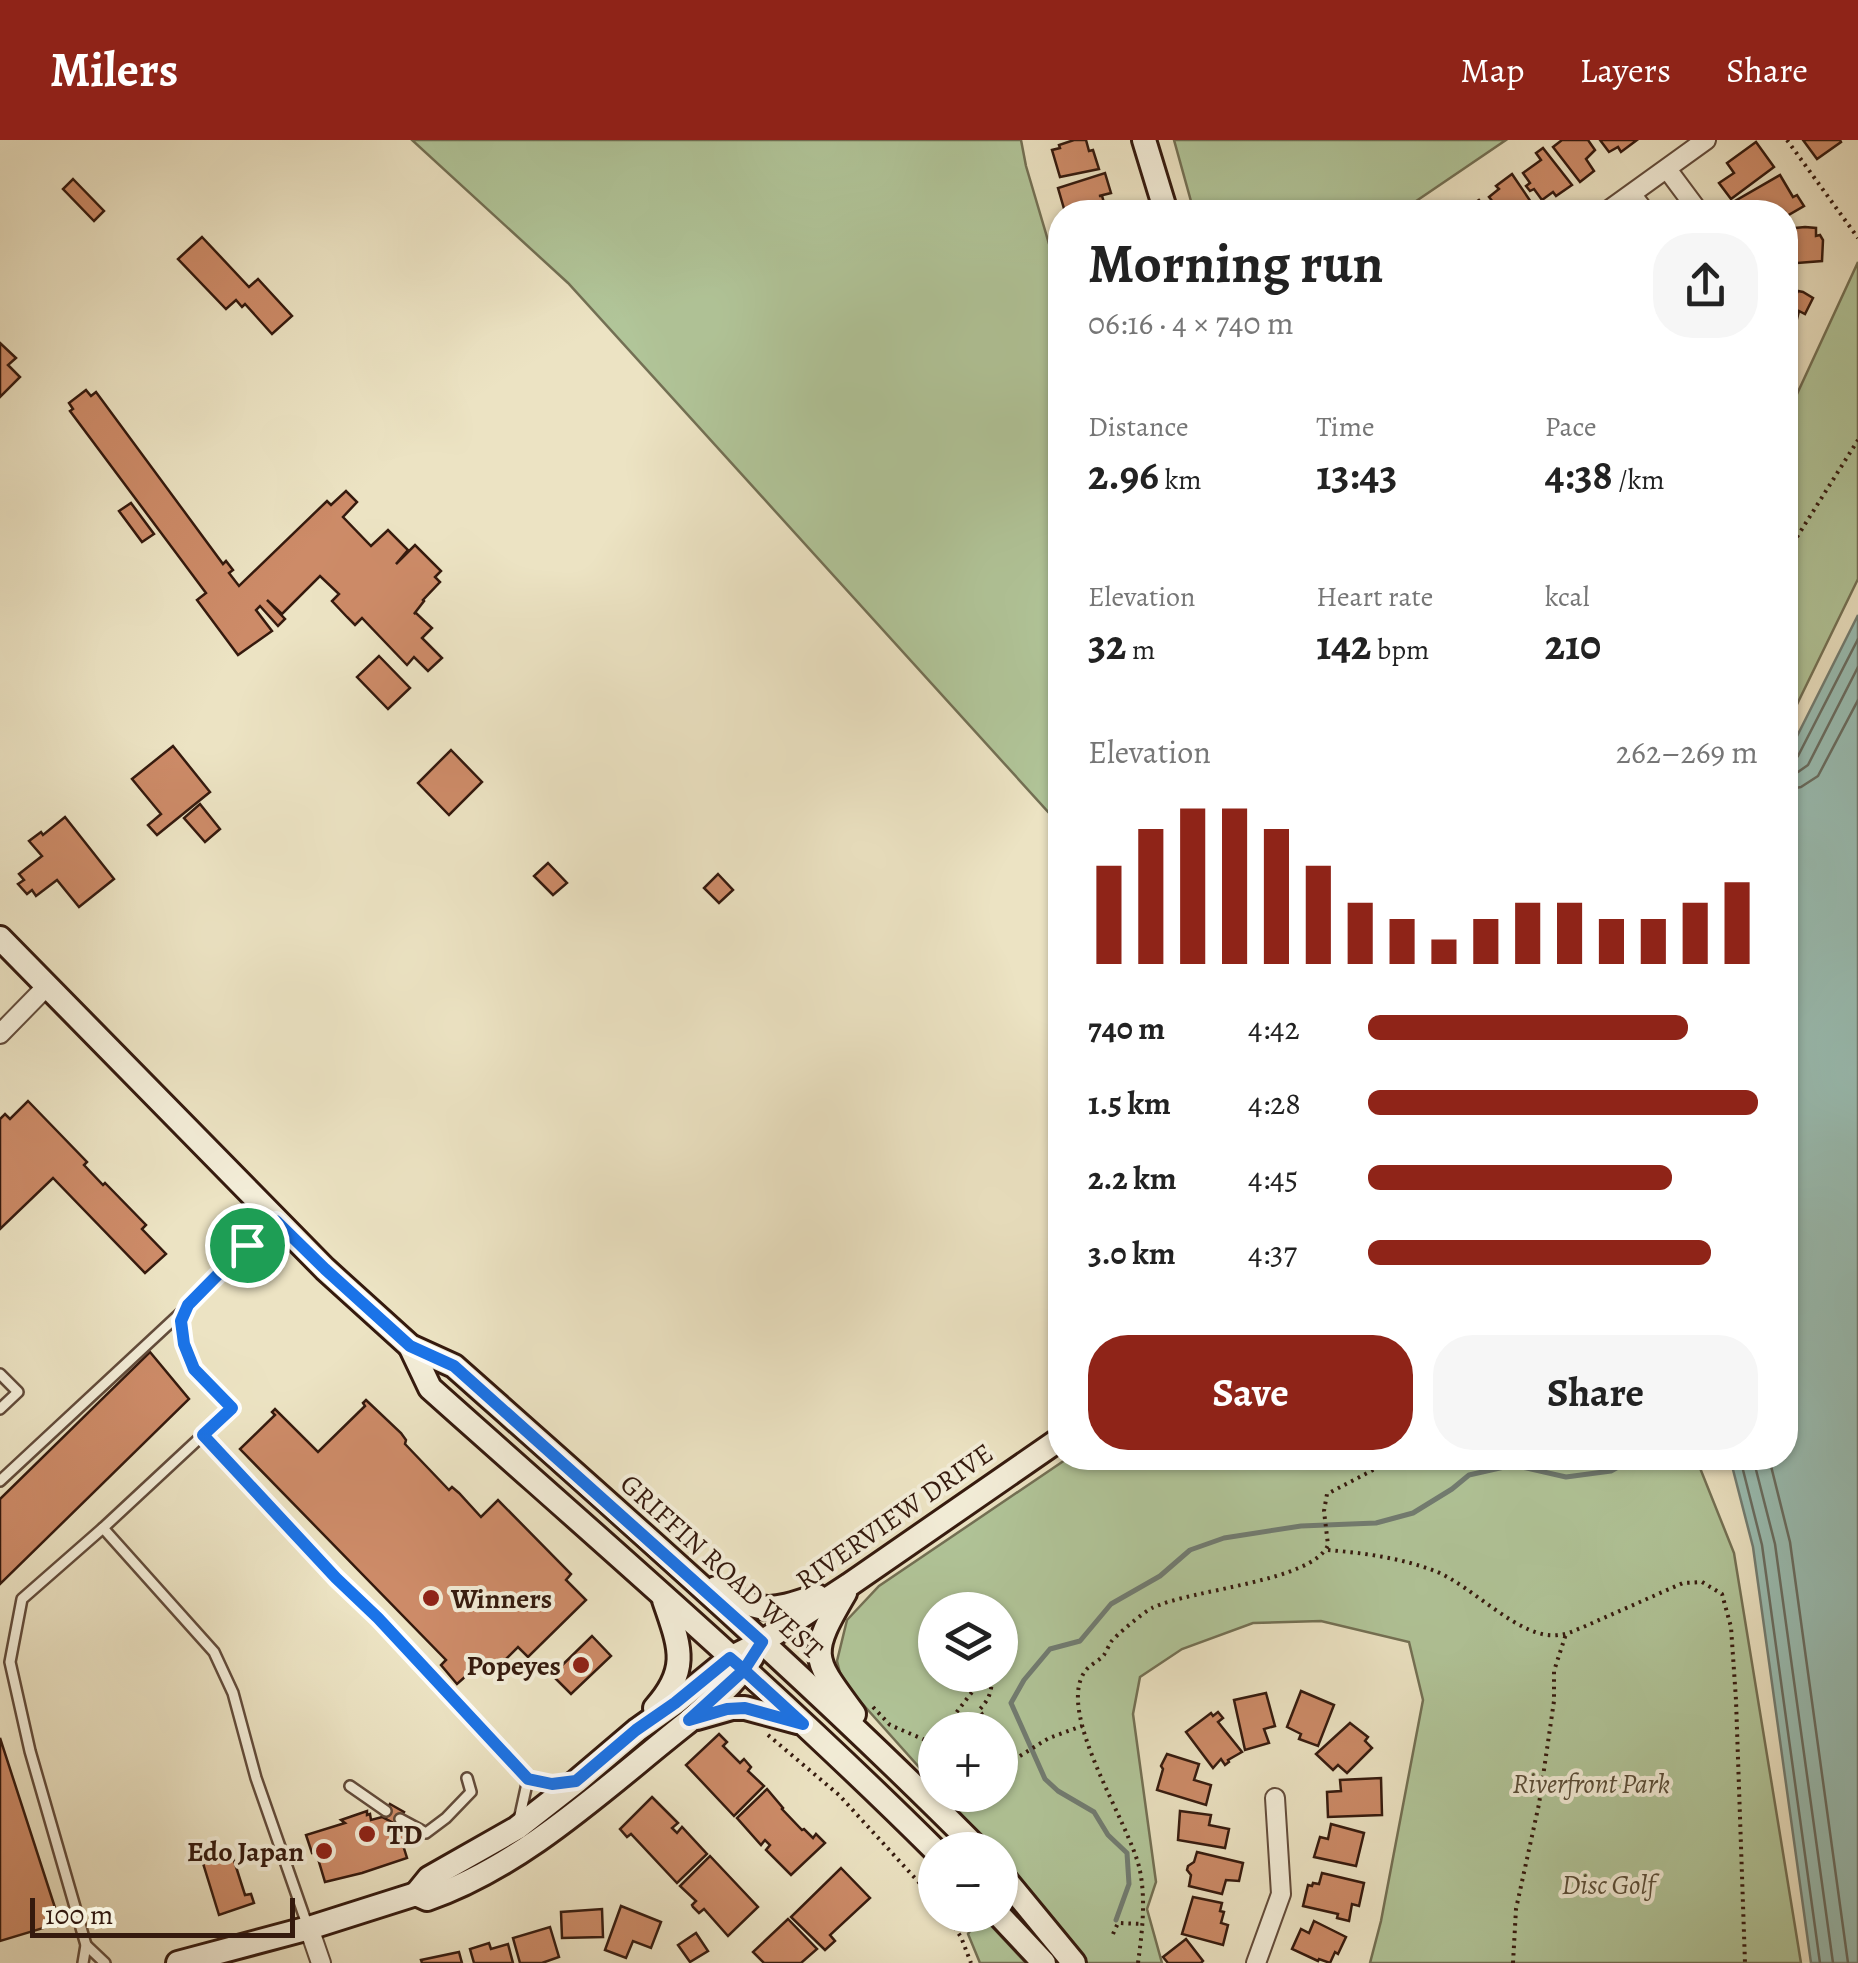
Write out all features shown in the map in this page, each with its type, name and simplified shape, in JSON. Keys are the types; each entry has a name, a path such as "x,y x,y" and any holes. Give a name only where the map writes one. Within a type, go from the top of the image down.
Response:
{"main road":[{"path":"1144,140 1162,200"},
{"name":"GRIFFIN ROAD WEST","path":"0,938 325,1269 410,1346 454,1366 684,1570 961,1832"},
{"name":"GRIFFIN ROAD WEST","path":"410,1346 430,1388 868,1783 918,1833"},
{"name":"RIVERVIEW DRIVE","path":"762,1642 1048,1447"},
{"path":"684,1570 743,1603 762,1609 774,1609 849,1586"},
{"path":"849,1586 823,1634 820,1662 882,1754"},
{"path":"636,1730 668,1692 680,1662 678,1640 663,1597"},
{"path":"416,1894 428,1899 440,1895 565,1822 689,1720 737,1664 762,1642"},
{"path":"178,1963 416,1894 429,1878 516,1828 636,1730 737,1664"},
{"path":"689,1720 745,1708 803,1724"},
{"path":"1018,1896 1074,1963"},
{"path":"1015,1932 1044,1963"}],"street":[{"path":"1624,200 1706,140"},
{"path":"1667,169 1690,200"},
{"path":"1632,195 1636,200"},
{"path":"0,1034 47,986"},
{"path":"1256,1963 1282,1894 1274,1798"},
{"path":"309,1928 320,1963"}],"lane":[{"path":"0,1481 276,1221"},
{"path":"82,1963 86,1945 30,1752 10,1662 22,1599 232,1408 194,1369 184,1344 181,1321 188,1305"},
{"path":"0,1374 18,1392 0,1409"},
{"path":"203,1435 528,1779 552,1784 576,1781"},
{"path":"103,1528 214,1652 233,1693 256,1778 309,1928"},
{"path":"400,1820 426,1833 471,1792 467,1778"},
{"path":"516,1828 528,1779"},
{"path":"350,1786 386,1811"},
{"path":"86,1945 105,1963"}],"path":[{"path":"1787,140 1858,238"},
{"path":"1798,535 1858,440"},
{"path":"1328,1548 1324,1510 1327,1494 1369,1470"},
{"path":"1138,1963 1143,1924 1140,1870 1082,1726 1077,1698 1082,1678 1120,1632 1148,1609 1185,1596 1286,1574 1310,1563 1328,1548 1432,1570 1464,1586 1518,1624 1552,1636 1566,1634 1684,1583 1702,1582 1722,1594 1731,1627 1736,1700 1745,1963"},
{"path":"1513,1963 1516,1909 1539,1804 1554,1701 1554,1671 1566,1634"},
{"path":"957,1712 973,1692"},
{"path":"866,1698 890,1725 918,1737"},
{"path":"1018,1757 1050,1738 1082,1726"},
{"path":"783,1746 838,1795 918,1882"},
{"path":"1113,1934 1118,1922 1143,1924"},
{"path":"958,1932 971,1963"}],"green space":[{"path":"412,140 1021,140 1048,240 1048,812 568,283"},
{"path":"1174,140 1506,140 1418,200 1191,200"},
{"path":"1858,262 1858,579 1798,702 1798,392"},
{"name":"Riverfront Park","path":"1050,1470 1701,1470 1734,1553 1801,1963 1370,1963 1423,1700 1409,1642 1321,1621 1253,1623 1182,1649 1140,1677 1133,1714 1156,1882 1147,1909 1162,1963 1087,1963 1018,1879 1018,1832 977,1832 959,1812 1018,1812 1018,1712 918,1712 918,1766 842,1681 837,1661 847,1620 879,1586"},
{"path":"997,1932 1026,1963 980,1963 968,1934"}],"water":[{"path":"1858,615 1858,1963 1811,1963 1753,1547 1733,1470 1798,1470 1798,734"}],"building":[{"path":"1074,140 1086,140 1099,169 1060,177 1052,150"},
{"path":"1562,140 1588,140 1595,150 1586,159 1594,171 1580,182 1553,147"},
{"path":"1600,140 1637,140 1621,152 1618,147 1609,152"},
{"path":"1803,140 1840,140 1841,142 1817,159"},
{"path":"1756,142 1774,167 1731,199 1719,183 1734,173 1727,163"},
{"path":"1543,148 1572,185 1542,200 1534,189 1530,191 1526,186 1530,183 1523,173 1541,160 1536,153"},
{"path":"1105,173 1111,193 1099,196 1103,200 1062,200 1058,188"},
{"path":"1512,174 1530,200 1491,200 1489,197 1499,189 1496,186"},
{"path":"1780,175 1793,197 1797,195 1804,206 1798,209 1798,200 1737,200"},
{"path":"73,179 104,211 94,221 63,189"},
{"path":"1798,228 1816,228 1816,236 1823,240 1822,261 1798,263"},
{"path":"202,237 249,287 258,279 292,316 272,334 245,304 242,307 236,300 226,309 178,259"},
{"path":"1798,291 1813,298 1805,314 1799,311 1798,315"},
{"path":"0,343 16,358 8,365 20,377 0,397"},
{"path":"86,390 91,396 96,392 223,564 226,561 233,570 229,573 239,586 327,501 331,505 346,491 357,502 343,517 371,546 388,530 408,550 396,564 415,545 441,571 435,577 440,582 414,614 432,628 422,638 442,658 428,671 414,657 407,665 362,618 355,625 347,617 332,601 339,594 320,576 282,614 267,600 285,619 278,626 260,606 256,610 272,631 238,655 197,600 206,593 70,411 73,409 69,403"},
{"path":"131,503 154,534 142,542 119,511"},
{"path":"379,656 410,688 388,709 357,677"},
{"path":"173,746 210,792 157,835 148,825 161,814 132,779"},
{"path":"451,750 482,782 449,815 418,783"},
{"path":"200,804 220,829 205,842 184,818"},
{"path":"65,817 114,879 79,907 57,880 36,896 32,890 27,894 18,884 24,880 19,874 42,856 29,841"},
{"path":"548,863 567,883 553,895 534,876"},
{"path":"718,874 733,890 719,903 704,888"},
{"path":"28,1101 87,1162 84,1165 103,1185 146,1225 142,1229 166,1254 145,1273 53,1178 0,1229 0,1119 5,1114 10,1119"},
{"path":"150,1352 189,1399 0,1584 0,1499"},
{"path":"366,1400 401,1433 405,1444 449,1490 452,1487 481,1517 498,1500 571,1574 566,1580 586,1600 528,1657 518,1647 494,1671 484,1660 457,1684 441,1665 446,1660 240,1449 275,1415 275,1409 318,1452 365,1406"},
{"name":"Popeyes","path":"592,1636 611,1656 571,1694 552,1675"},
{"path":"1301,1691 1334,1705 1318,1746 1299,1739 1301,1734 1287,1727"},
{"path":"1266,1693 1275,1726 1264,1729 1269,1743 1245,1750 1234,1700"},
{"path":"1218,1712 1223,1718 1218,1722 1242,1752 1225,1765 1221,1759 1213,1768 1186,1732"},
{"path":"1350,1723 1368,1737 1365,1741 1372,1748 1347,1773 1338,1765 1333,1770 1316,1754"},
{"path":"719,1734 727,1742 723,1746 740,1763 744,1759 751,1767 748,1771 764,1786 734,1816 686,1765"},
{"path":"0,1738 60,1923 0,1941"},
{"path":"1167,1754 1199,1764 1194,1780 1211,1785 1206,1805 1157,1790"},
{"path":"1381,1778 1382,1815 1328,1817 1327,1792 1341,1791 1340,1780"},
{"path":"767,1789 802,1830 813,1838 816,1834 825,1843 791,1875 766,1850 770,1845 765,1840 761,1845 737,1818"},
{"path":"652,1797 678,1823 672,1828 677,1833 682,1827 707,1854 677,1883 631,1834 627,1837 620,1829"},
{"path":"390,1804 404,1812 397,1825 382,1817"},
{"path":"367,1811 371,1820 382,1817 397,1825 400,1834 406,1832 409,1844 403,1845 407,1858 325,1882 306,1835 345,1823 341,1820"},
{"path":"1180,1811 1211,1815 1209,1825 1229,1829 1225,1848 1178,1840"},
{"path":"1331,1824 1364,1833 1356,1866 1314,1857 1320,1837 1328,1839"},
{"path":"231,1851 245,1895 251,1894 254,1903 219,1915 202,1860"},
{"path":"1197,1852 1243,1863 1239,1881 1226,1880 1222,1894 1189,1886 1191,1875 1187,1870"},
{"path":"710,1856 758,1907 728,1936 704,1909 699,1913 693,1907 696,1901 680,1886"},
{"path":"841,1868 870,1898 830,1935 835,1941 825,1950 791,1917"},
{"path":"1322,1873 1364,1883 1359,1906 1352,1904 1349,1921 1337,1918 1338,1914 1303,1906 1308,1885 1319,1884"},
{"path":"1193,1897 1222,1903 1221,1923 1228,1925 1223,1945 1182,1934"},
{"path":"621,1906 661,1922 651,1948 633,1941 626,1958 605,1950"},
{"path":"602,1909 603,1937 562,1938 561,1912"},
{"path":"788,1919 817,1949 801,1963 764,1963 753,1952"},
{"path":"1314,1921 1346,1937 1330,1963 1292,1949 1301,1929 1309,1933"},
{"path":"550,1927 559,1957 542,1963 520,1963 513,1938"},
{"path":"696,1933 708,1951 690,1962 678,1945"},
{"path":"1186,1939 1203,1961 1168,1963 1163,1957"},
{"path":"489,1943 491,1949 508,1944 513,1963 474,1963 470,1949"},
{"path":"459,1952 462,1963 421,1960"}],"waterway":[{"path":"1116,1920 1129,1884 1127,1853 1108,1835 1094,1812 1045,1779 1011,1703 1024,1680 1050,1649 1080,1641 1111,1604 1160,1576 1190,1550 1224,1538 1301,1526 1376,1523 1413,1513 1469,1475 1491,1470"},
{"path":"1535,1470 1566,1477 1613,1470"}],"place":[{"name":"Winners","path":"431,1598"},
{"name":"Popeyes","path":"581,1665"},
{"name":"TD","path":"367,1834"},
{"name":"Edo Japan","path":"324,1851"}],"route":[{"path":"247,1245 188,1305 181,1321 184,1344 194,1369 232,1408 203,1435 528,1779 552,1784 576,1781 730,1658 744,1670 689,1720 745,1708 803,1724 744,1670 762,1642 454,1366 410,1346 276,1221 247,1245"}],"park label":[{"name":"Disc Golf","path":"1608,1884"}]}
